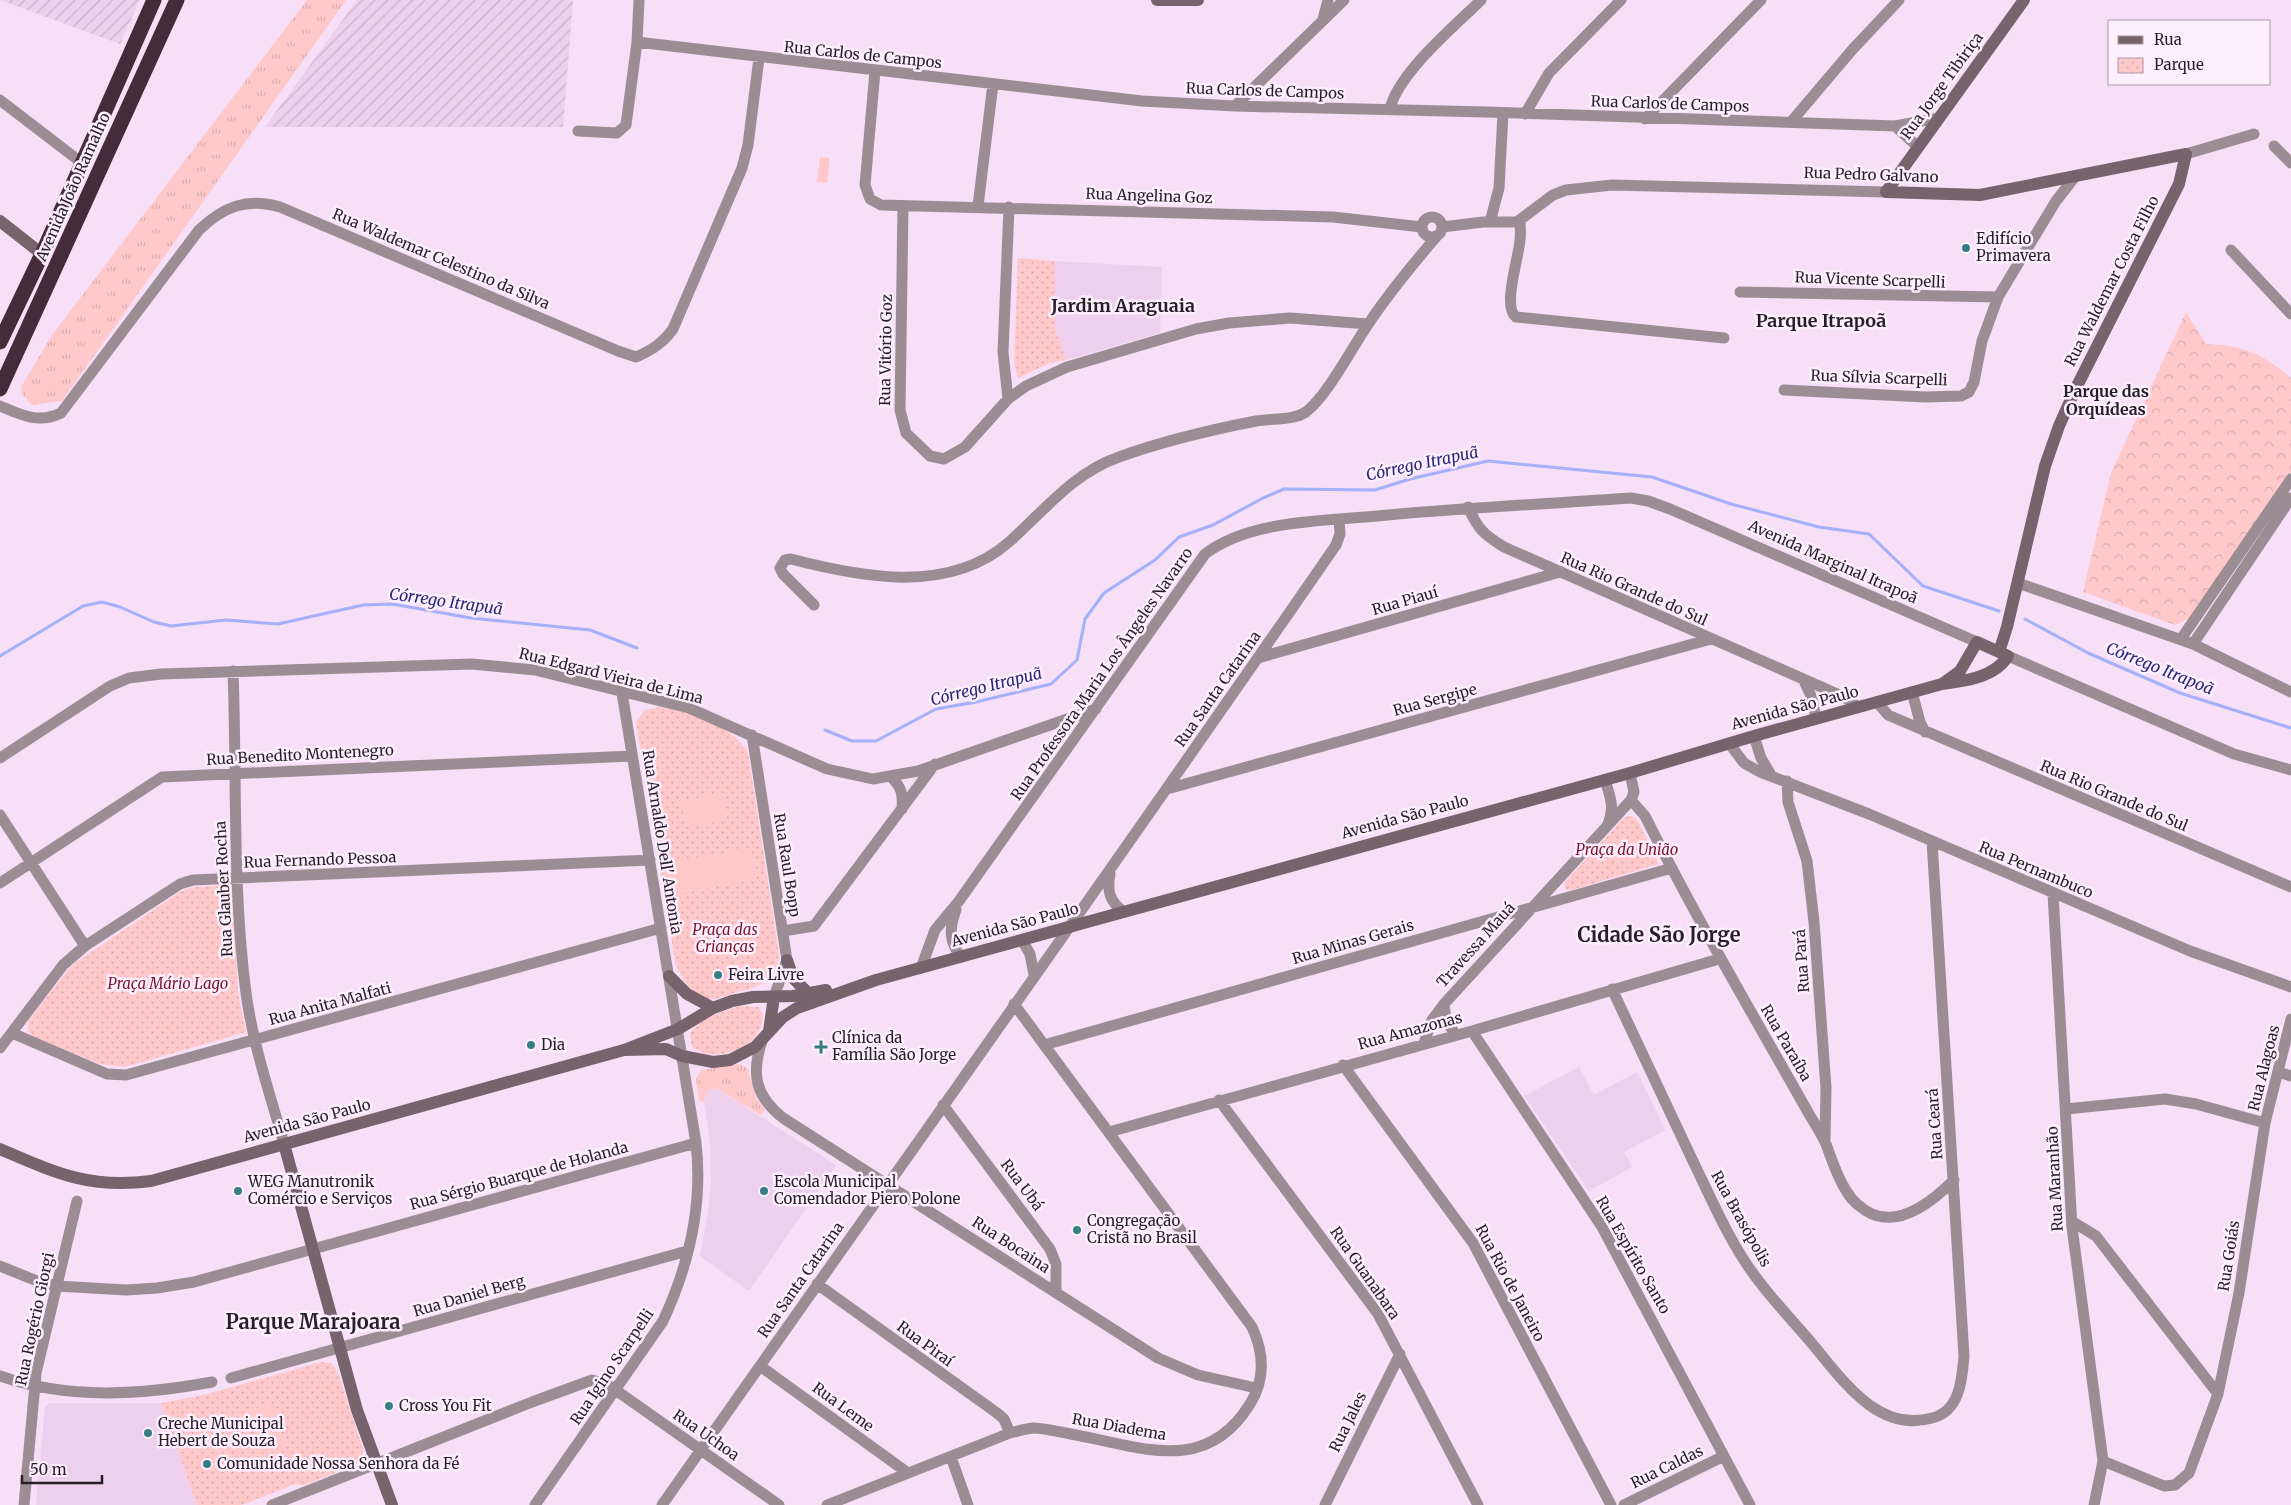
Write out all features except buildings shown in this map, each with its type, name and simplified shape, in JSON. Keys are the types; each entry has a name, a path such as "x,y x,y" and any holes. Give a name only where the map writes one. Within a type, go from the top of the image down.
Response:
{"highway":[{"name":"Avenida João Ramalho","path":"0,342 42,254 154,0"},
{"name":"Avenida João Ramalho","path":"0,389 177,0"}],"main road":[{"path":"1157,0 1198,0"},
{"name":"Rua Jorge Tibiriça","path":"1886,192 2024,0"},
{"name":"Rua Pedro Galvano","path":"1886,192 1980,195 2074,178 2186,154"},
{"name":"Rua Waldemar Costa Filho","path":"2004,654 2008,627 2045,466 2059,426 2075,390 2180,184 2186,154"},
{"path":"0,221 42,254"},
{"name":"Avenida Marginal Itrapoã","path":"1977,642 2004,654"},
{"name":"Avenida São Paulo","path":"1942,684 1960,671 1977,642"},
{"name":"Avenida São Paulo","path":"0,1149 68,1177 94,1183 124,1184 152,1181 624,1050 678,1029 713,1008 741,998 809,994 876,980 921,968 1605,780 1912,692 1992,672 2003,665 2004,654"},
{"path":"787,960 793,978 809,994"},
{"path":"669,976 687,994 713,1008"},
{"name":"Avenida São Paulo","path":"624,1050 666,1049 682,1056 721,1062 739,1057 765,1037 783,1017 797,1008 876,980"},
{"path":"765,1037 774,997"},
{"name":"Rua Glauber Rocha","path":"284,1144 357,1410 392,1505"}],"street":[{"path":"578,131 617,132 626,125 637,42 639,0"},
{"path":"1323,19 1328,0"},
{"path":"1235,106 1344,0"},
{"path":"1390,109 1393,96 1405,77 1481,0"},
{"path":"1525,114 1549,73 1621,0"},
{"path":"1645,119 1761,0"},
{"path":"1790,122 1852,50 1899,0"},
{"name":"Rua Carlos de Campos","path":"637,42 1132,101 1235,106 1390,109 1895,126 1939,118"},
{"name":"Rua Waldemar Celestino da Silva","path":"0,406 35,419 52,417 61,413 68,407 199,230 228,208 247,203 266,203 280,207 618,351 636,357 652,350 665,340 673,329 745,158 760,58"},
{"name":"Rua Angelina Goz","path":"875,71 864,185 870,199 875,203 903,206 978,206 1333,217 1423,230"},
{"path":"978,206 993,84"},
{"path":"0,100 82,163"},
{"path":"1490,222 1499,188 1503,113"},
{"path":"1895,126 1918,147"},
{"name":"Rua Pedro Galvano","path":"2186,154 2254,134"},
{"path":"2274,146 2291,163"},
{"name":"Rua Sílvia Scarpelli","path":"1784,390 1925,397 1961,396 1969,392 1974,382 1982,341 1998,297 2056,201 2074,178"},
{"path":"2051,182 2056,201"},
{"name":"Rua Pedro Galvano","path":"1520,220 1553,195 1566,190 1612,185 1886,192"},
{"name":"Rua Vitório Goz","path":"903,206 900,410 906,432 930,456 944,459 965,446 1008,398 1033,382 1067,367 1196,329 1252,320 1290,318 1368,324"},
{"path":"1008,398 1003,352 1009,207"},
{"path":"814,605 783,574 780,568 785,560 791,559 882,576 931,576 959,570 987,558 1007,544 1071,483 1098,465 1192,436 1258,421 1288,418 1306,411 1333,380 1368,324 1412,265 1440,232 1440,221 1434,217 1427,219 1412,265"},
{"path":"1423,230 1430,237 1440,232 1490,222 1520,220 1520,242 1510,301 1512,314 1516,317 1724,338"},
{"path":"2231,250 2291,314"},
{"name":"Rua Vicente Scarpelli","path":"1740,292 1998,297"},
{"path":"2181,640 2291,479"},
{"name":"Avenida Marginal Itrapoã","path":"1339,519 1468,507 1631,498 1648,501 1977,642"},
{"path":"2193,644 2291,498"},
{"name":"Rua Rio Grande do Sul","path":"1468,507 1477,527 1484,535 1504,547 1710,639 1844,696 1858,707"},
{"name":"Rua Santa Catarina","path":"662,1505 1034,975 1110,872 1336,545 1340,534 1339,519"},
{"name":"Rua Professora Maria Los Ângeles Navarro","path":"921,968 935,930 959,901 1205,554 1228,540 1290,523 1339,519"},
{"name":"Rua Piauí","path":"1258,658 1560,572"},
{"path":"2018,583 2193,644 2291,692"},
{"name":"Rua Sergipe","path":"1167,789 1710,639"},
{"name":"Avenida Marginal Itrapoã","path":"2004,654 2234,754 2291,770"},
{"name":"Rua Edgard Vieira de Lima","path":"0,758 110,686 129,678 161,674 472,664 534,670 689,708 827,769 873,779 891,777 936,764 1096,709"},
{"name":"Rua Glauber Rocha","path":"233,671 238,878 246,991 255,1040 284,1144"},
{"path":"1802,679 1812,698 1816,719"},
{"path":"1912,692 1920,722 1925,732"},
{"name":"Rua Arnaldo Dell' Antonia","path":"622,693 682,1056"},
{"name":"Rua Rio Grande do Sul","path":"1877,702 1888,715 1925,732 2291,887"},
{"name":"Rua Raul Bopp","path":"752,735 787,960 774,997"},
{"path":"1754,736 1761,758 1771,774"},
{"name":"Rua Pernambuco","path":"1729,743 1744,763 1760,772 1771,774 1932,841 2190,951 2291,987"},
{"name":"Rua Benedito Montenegro","path":"0,883 30,861 162,777 632,756"},
{"path":"783,931 814,926 936,764"},
{"path":"1531,906 1631,800 1634,792 1630,773"},
{"path":"891,777 899,784 903,793 902,809"},
{"path":"1605,780 1612,804 1612,814 1608,824"},
{"name":"Rua Pará","path":"1787,781 1788,802 1807,861 1814,922 1826,1088 1825,1141"},
{"name":"Rua Paraíba","path":"1631,800 1646,816 1719,958 1825,1141 1839,1178 1848,1194 1860,1206 1878,1216 1884,1218 1904,1216 1931,1201 1954,1180"},
{"path":"0,815 85,946"},
{"name":"Rua Ceará","path":"1932,841 1964,1356 1962,1379 1954,1404"},
{"name":"Rua Fernando Pessoa","path":"0,1048 63,964 85,946 180,884 193,880 650,860"},
{"name":"Rua Minas Gerais","path":"1044,1045 1531,906 1672,868"},
{"path":"1110,872 1108,888 1111,898 1124,912"},
{"name":"Rua Maranhão","path":"2053,894 2073,1222 2102,1461 2094,1505"},
{"name":"Rua Professora Maria Los Ângeles Navarro","path":"959,901 950,929 952,942 961,957"},
{"name":"Travessa Mauá","path":"1424,1043 1432,1020 1444,1004 1531,906"},
{"name":"Rua Anita Malfati","path":"12,1033 99,1071 116,1075 141,1072 661,928"},
{"path":"1022,940 1030,954 1034,975"},
{"name":"Rua Amazonas","path":"1108,1132 1343,1065 1472,1031 1719,958"},
{"name":"Rua Brasópolis","path":"1612,989 1705,1185 1742,1257 1757,1280 1844,1385 1878,1410 1898,1419 1917,1422 1936,1417 1954,1404"},
{"name":"Rua Diadema","path":"827,1505 1010,1433 1042,1429 1149,1450 1178,1452 1195,1449 1226,1434 1239,1422 1256,1388 1262,1367 1262,1355 1252,1327 1014,1004"},
{"name":"Travessa Mauá","path":"1444,1004 1446,1020 1455,1034"},
{"name":"Rua Alagoas","path":"2265,1123 2291,1019"},
{"name":"Rua Espírito Santo","path":"1472,1031 1602,1227 1750,1505"},
{"name":"Rua Bocaina","path":"765,1037 756,1060 756,1076 760,1091 768,1105 783,1118 1158,1358 1198,1375 1256,1388"},
{"name":"Rua Igino Scarpelli","path":"534,1505 663,1321 676,1291 697,1212 699,1166 682,1056"},
{"name":"Rua Rio de Janeiro","path":"1343,1065 1474,1243 1611,1505"},
{"path":"2278,1072 2291,1076"},
{"path":"2066,1109 2166,1099 2196,1104 2265,1123"},
{"name":"Rua Guanabara","path":"1219,1100 1374,1307 1478,1505"},
{"name":"Rua Ubá","path":"943,1105 1050,1249 1056,1264 1056,1291"},
{"name":"Rua Goiás","path":"2102,1461 2164,1486 2175,1485 2182,1481 2189,1473 2218,1394 2239,1293 2265,1123"},
{"name":"Rua Sérgio Buarque de Holanda","path":"0,1266 37,1281 57,1286 126,1290 157,1288 194,1282 696,1143"},
{"name":"Rua Rogério Giorgi","path":"24,1505 35,1384 77,1201"},
{"path":"2073,1222 2096,1236 2218,1394"},
{"name":"Rua Daniel Berg","path":"231,1378 687,1252"},
{"name":"Rua Piraí","path":"817,1284 1004,1419 1010,1433"},
{"name":"Rua Jales","path":"1325,1505 1400,1354"},
{"name":"Rua Leme","path":"760,1366 908,1473"},
{"path":"0,1376 35,1384 101,1394 167,1390 212,1382"},
{"name":"Rua Uchoa","path":"272,1505 592,1380 607,1384 780,1505"},
{"name":"Rua Caldas","path":"1624,1505 1724,1456"},
{"path":"951,1457 968,1505"}],"shaded area":[{"path":"0,0 140,0 120,44"},
{"path":"357,0 573,0 563,127 265,127"},
{"path":"1055,261 1162,267 1160,333 1066,360 1055,327"},
{"path":"1579,1067 1594,1095 1637,1072 1665,1130 1624,1152 1632,1167 1589,1191 1524,1096"},
{"name":"Escola Municipal Comendador Piero Polone","path":"716,1088 836,1165 749,1291 700,1256 711,1182 710,1143 704,1100 708,1091"},
{"path":"50,1403 161,1403 197,1505 36,1505 45,1407"}],"green space":[{"path":"307,0 346,0 62,401 32,405 22,394 21,387 52,335"},
{"path":"820,157 830,158 827,183 817,182"},
{"path":"1018,258 1055,261 1055,327 1066,360 1050,363 1018,378 1014,364"},
{"path":"2186,312 2206,344 2231,346 2252,352 2291,378 2291,474 2192,617 2175,625 2083,592 2111,473"},
{"name":"Praça das Crianças","path":"660,707 697,716 722,728 733,735 748,753 779,954 775,970 766,981 714,999 700,996 694,992 684,981 675,961 636,722 645,710"},
{"path":"723,793 727,820 686,827 681,801"},
{"name":"Praça da União","path":"1631,816 1637,819 1659,864 1571,890 1565,889 1565,882 1625,817"},
{"path":"1634,838 1637,857 1610,860 1608,842"},
{"path":"751,848 757,879 676,894 670,863"},
{"name":"Praça Mário Lago","path":"233,885 238,993 246,1032 125,1067 100,1064 34,1037 28,1031 29,1020 75,963 183,890 195,887"},
{"path":"741,1006 758,1007 762,1013 761,1025 757,1035 748,1043 738,1050 714,1054 702,1052 692,1047 690,1034 694,1028 706,1019"},
{"path":"740,1064 748,1069 756,1097 765,1110 760,1115 716,1088 708,1091 704,1101 699,1102 696,1079 701,1070"},
{"path":"321,1362 331,1363 337,1370 363,1449 362,1459 359,1463 305,1485 295,1484 242,1505 197,1505 161,1403 204,1395"},
{"path":"271,1403 285,1445 261,1453 247,1411"}],"waterway":[{"name":"Córrego Itrapuã","path":"825,730 852,741 876,741 936,709 976,702 1051,684 1077,660 1085,619 1104,593 1155,560 1179,537 1213,525 1284,489 1375,490 1410,479 1488,461 1652,477 1731,504 1819,527 1869,534 1923,586 1999,611"},
{"name":"Córrego Itrapuã","path":"0,656 83,606 102,602 120,607 154,622 171,626 226,620 278,624 363,605 392,604 471,618 590,630 637,648"},
{"name":"Córrego Itrapoã","path":"2025,619 2088,653 2180,693 2291,728"}],"place":[{"name":"Edifício Primavera","path":"1966,248"},
{"name":"Feira Livre","path":"718,975"},
{"name":"Dia","path":"531,1045"},
{"name":"Clínica da Família São Jorge","path":"821,1047"},
{"name":"WEG Manutronik Comércio e Serviços","path":"238,1191"},
{"name":"Escola Municipal Comendador Piero Polone","path":"764,1191"},
{"name":"Congregação Cristã no Brasil","path":"1077,1230"},
{"name":"Cross You Fit","path":"389,1406"},
{"name":"Creche Municipal Hebert de Souza","path":"148,1433"},
{"name":"Comunidade Nossa Senhora da Fé","path":"207,1464"}],"district":[{"name":"Jardim Araguaia","path":"1123,306"},
{"name":"Parque Itrapoã","path":"1821,321"},
{"name":"Parque das Orquídeas","path":"2106,400"},
{"name":"Cidade São Jorge","path":"1659,935"},
{"name":"Parque Marajoara","path":"313,1322"}]}
